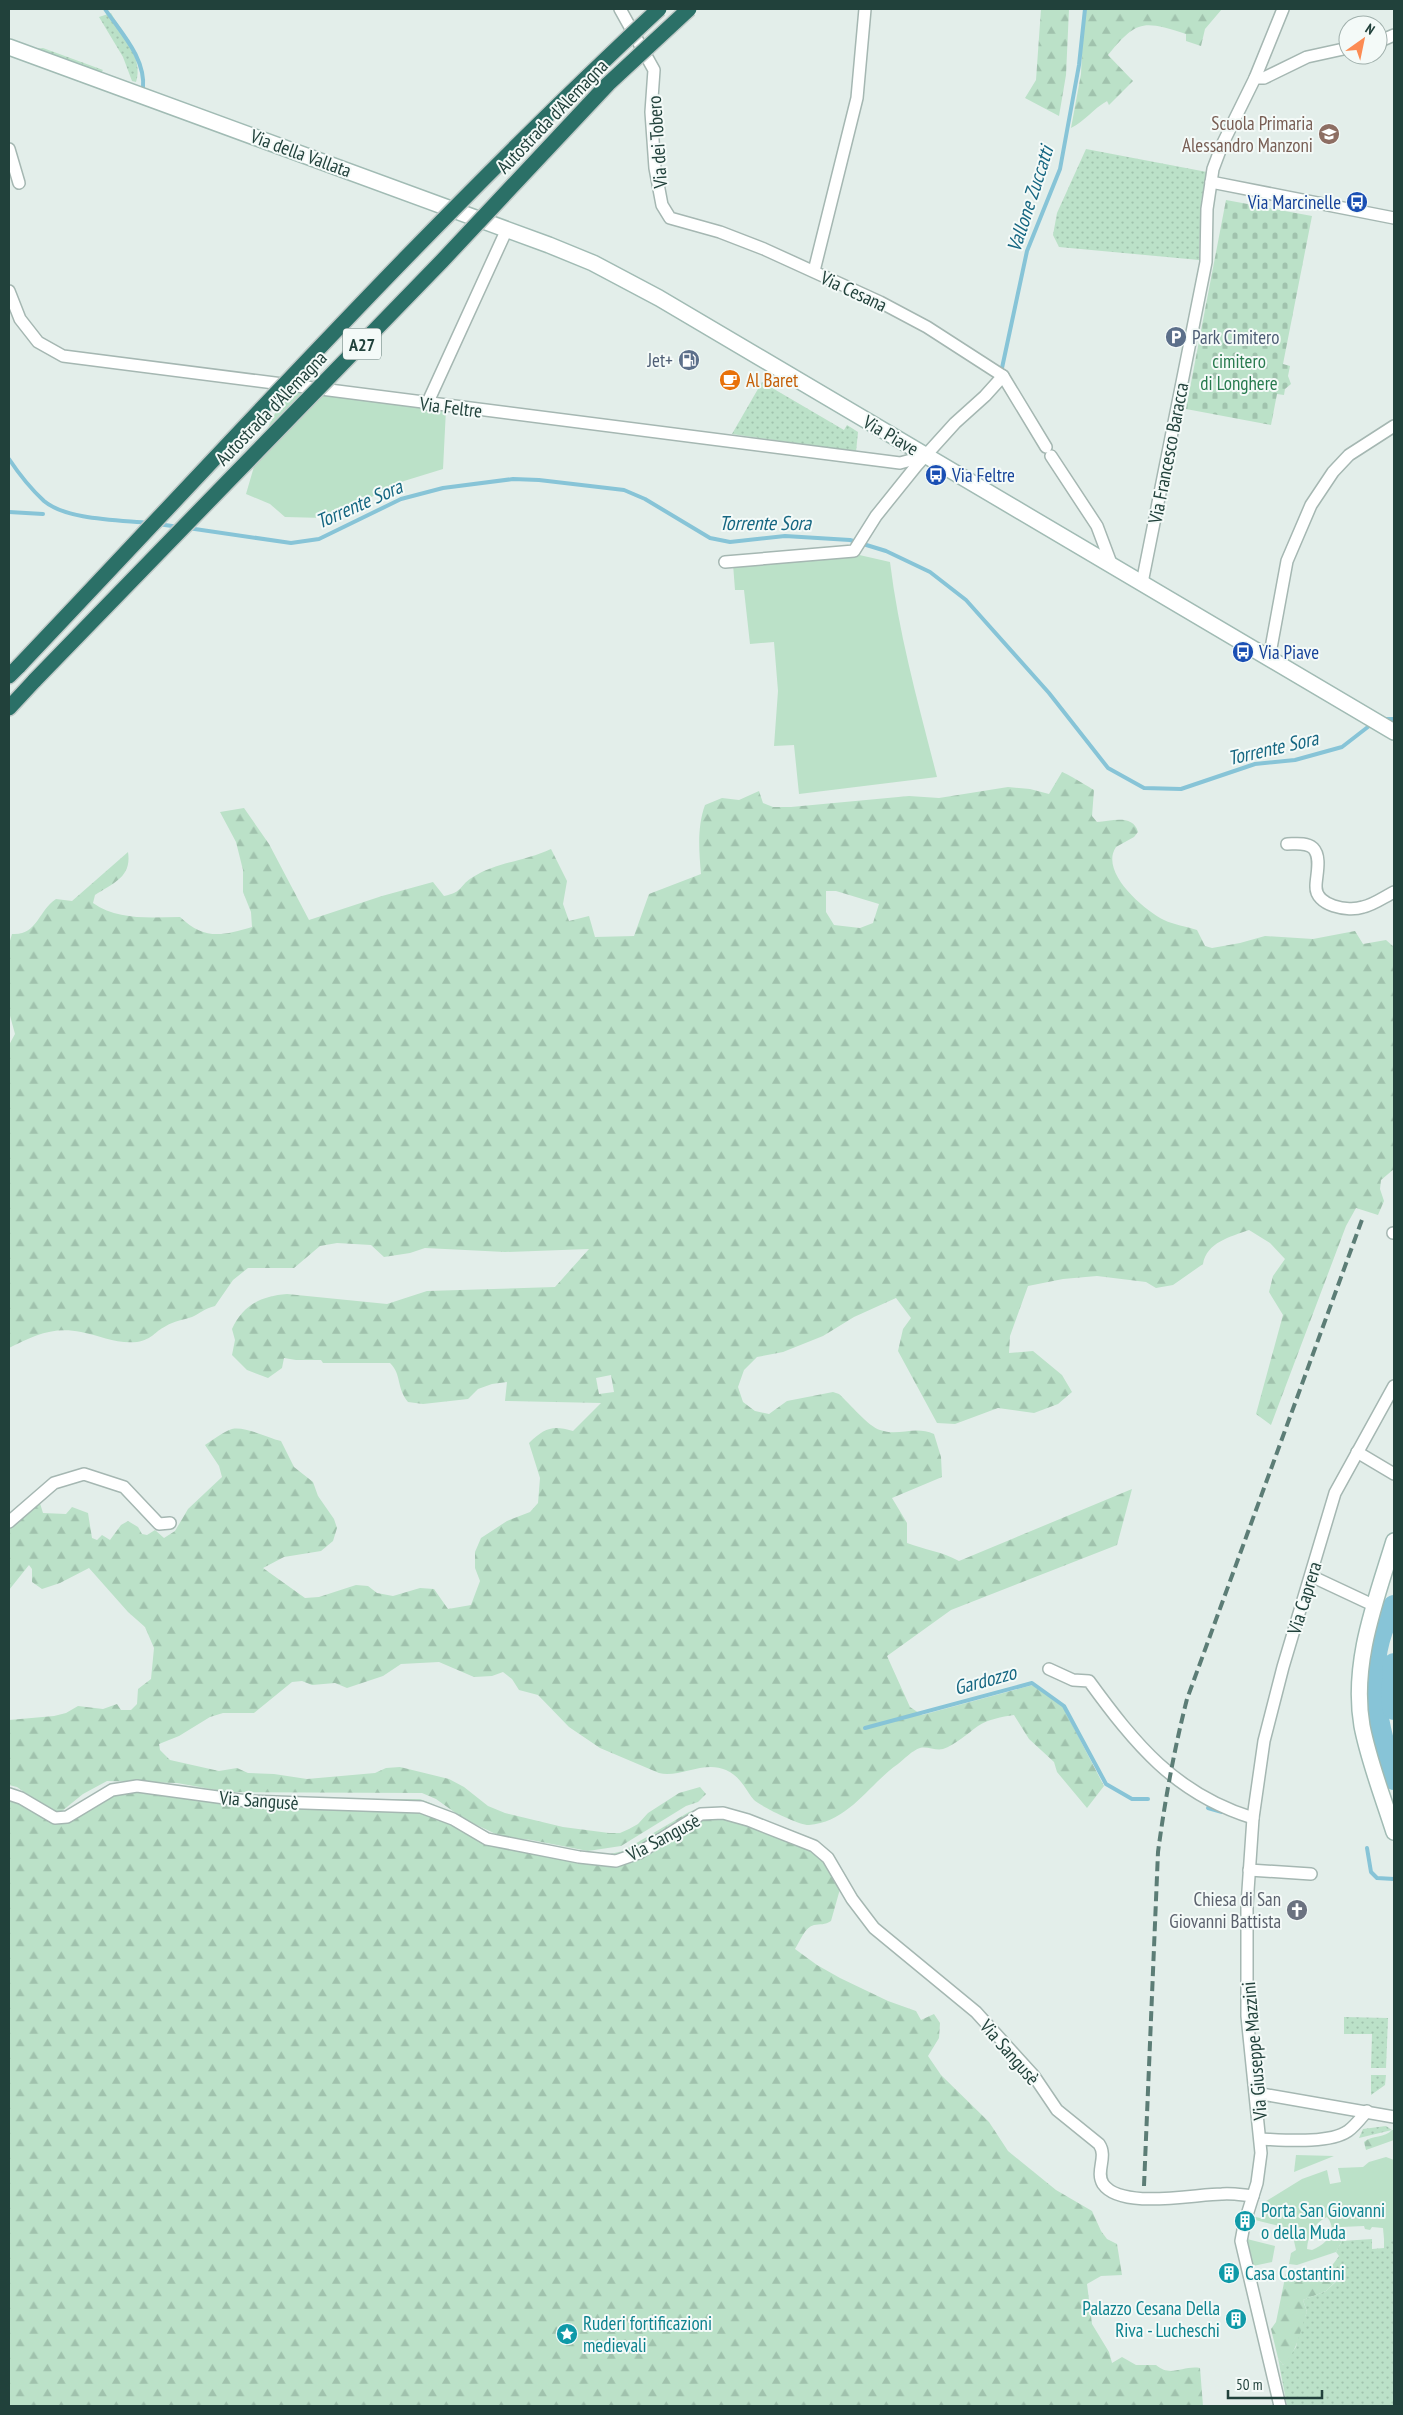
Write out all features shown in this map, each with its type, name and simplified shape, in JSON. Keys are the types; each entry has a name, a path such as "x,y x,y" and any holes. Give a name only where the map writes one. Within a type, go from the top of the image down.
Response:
{"highway":[{"name":"Autostrada d'Alemagna","path":"14,671 422,242 594,69 659,9"},
{"name":"Autostrada d'Alemagna","path":"9,708 442,261 608,84 689,9"}],"main road":[{"name":"Via della Vallata","path":"9,47 507,229 592,263"},
{"name":"Via Piave","path":"592,263 659,298 1394,732"},
{"path":"1394,1541 1374,1606 1362,1664 1360,1703 1367,1746 1394,1832"}],"street":[{"name":"Via dei Tobero","path":"620,9 654,70 651,112 654,168 662,205 670,218 729,235 814,272"},
{"name":"Via Cesana","path":"865,9 857,98 814,272 880,302 926,327 1003,376"},
{"name":"Via Francesco Baracca","path":"1142,583 1206,262 1207,209 1211,182 1222,145 1255,78 1283,9"},
{"path":"1255,78 1264,78 1307,56 1338,50"},
{"path":"9,149 18,183"},
{"path":"1211,182 1394,218"},
{"path":"427,404 507,229"},
{"name":"Via Feltre","path":"9,291 20,319 38,342 63,356 900,463 926,456"},
{"path":"725,562 851,552 926,456 955,423 986,396 1003,376 1097,526 1112,566"},
{"path":"1269,658 1288,561 1311,505 1333,472 1349,455 1394,426"},
{"path":"1287,844 1301,843 1313,848 1317,856 1315,887 1317,895 1327,904 1363,908 1394,892"},
{"name":"Via Caprera","path":"1249,1870 1253,1821 1271,1710 1335,1493 1394,1386"},
{"path":"1357,1452 1394,1474"},
{"path":"9,1522 54,1483 84,1474 124,1487 159,1524 170,1523"},
{"path":"1311,1576 1374,1606"},
{"path":"1048,1669 1073,1680 1088,1681 1152,1759 1171,1777 1229,1811 1253,1821"},
{"name":"Via Sangusè","path":"9,1794 20,1798 55,1818 67,1816 112,1790 136,1786 247,1801 421,1807 453,1819 487,1839 579,1858 616,1861 639,1853 701,1814 723,1813 748,1820 814,1846 828,1858 852,1899 874,1928 976,2012 1034,2076 1057,2110 1100,2144 1103,2152 1100,2178 1108,2190 1148,2200 1223,2194 1252,2196"},
{"path":"1249,1870 1311,1874"},
{"name":"Via Giuseppe Mazzini","path":"1249,1870 1247,2016 1261,2139 1260,2166 1241,2241 1280,2406"},
{"path":"1256,2094 1394,2116"},
{"path":"1261,2139 1326,2138 1338,2136 1349,2131 1367,2111"}],"green space":[{"path":"1041,9 1069,9 1066,75 1059,116 1025,98 1036,80"},
{"path":"1084,9 1222,9 1205,29 1201,46 1186,41 1186,34 1159,26 1141,26 1126,35 1108,55 1133,81 1109,105 1107,101 1071,128 1081,74"},
{"path":"111,13 135,55 138,73 136,82 132,81 123,57 99,17"},
{"path":"43,48 103,70 100,74 32,49"},
{"path":"1086,149 1207,172 1201,202 1199,260 1059,247 1053,235 1057,213"},
{"name":"cimitero di Longhere","path":"1226,200 1312,216 1283,364 1290,366 1288,376 1291,384 1285,389 1284,395 1277,394 1271,425 1186,409"},
{"path":"762,382 844,430 847,425 858,432 856,452 732,434"},
{"path":"288,388 446,409 443,469 404,481 325,518 285,517 270,504 246,494 262,439"},
{"path":"855,554 890,562 904,644 937,777 799,794 794,745 774,746 778,691 774,642 750,644 744,590 735,590 733,564"},
{"path":"1062,772 1094,790 1092,816 1097,822 1121,820 1132,823 1138,832 1134,837 1116,847 1112,857 1118,878 1136,899 1155,915 1168,922 1197,930 1205,946 1212,948 1265,936 1313,939 1355,931 1363,944 1386,940 1394,947 1394,1169 1381,1180 1380,1189 1384,1201 1378,1215 1356,1208 1346,1226 1271,1425 1256,1414 1283,1315 1269,1292 1273,1276 1285,1259 1270,1243 1249,1230 1214,1245 1209,1250 1203,1264 1173,1285 1156,1288 1146,1282 1097,1276 1063,1279 1028,1286 1010,1336 1009,1353 1033,1351 1062,1375 1072,1392 1058,1404 1034,1413 998,1408 955,1424 937,1423 898,1351 903,1329 911,1318 896,1298 854,1317 823,1336 783,1352 757,1357 744,1370 738,1387 743,1402 755,1411 769,1414 787,1401 833,1392 839,1394 875,1428 887,1432 920,1431 934,1434 941,1457 942,1477 892,1498 907,1523 907,1543 959,1561 1132,1489 1117,1545 951,1610 887,1656 910,1707 922,1715 1033,1685 1063,1707 1104,1786 1087,1808 1057,1772 1054,1762 1029,1739 1014,1715 982,1724 943,1749 917,1749 887,1772 847,1810 836,1817 809,1825 781,1815 758,1803 739,1780 726,1770 718,1767 709,1767 667,1774 659,1773 600,1748 569,1727 538,1695 519,1690 512,1679 503,1672 492,1676 474,1677 439,1662 401,1664 383,1676 347,1688 335,1683 312,1685 302,1681 292,1682 254,1713 223,1713 210,1717 179,1736 159,1744 160,1750 170,1760 219,1771 237,1768 248,1773 274,1774 307,1779 375,1773 386,1768 400,1767 449,1779 464,1787 488,1806 505,1813 563,1827 609,1833 620,1833 638,1824 648,1813 679,1793 700,1787 706,1794 698,1802 686,1806 621,1846 588,1851 531,1840 502,1837 464,1819 436,1799 422,1793 227,1792 177,1783 107,1781 83,1794 62,1811 54,1813 17,1787 9,1785 9,1720 54,1716 66,1713 78,1706 103,1709 117,1704 121,1710 131,1710 137,1704 138,1689 151,1679 154,1648 145,1627 128,1612 89,1568 60,1583 42,1589 32,1582 32,1569 29,1565 9,1590 9,1525 39,1500 43,1513 66,1514 72,1507 88,1513 92,1538 97,1540 102,1535 110,1540 121,1525 128,1521 138,1527 142,1534 147,1535 155,1530 164,1538 175,1531 188,1509 222,1477 219,1466 205,1445 232,1429 243,1429 281,1441 294,1467 313,1482 318,1496 334,1519 337,1528 333,1541 321,1551 284,1557 263,1568 305,1598 319,1597 356,1585 368,1586 377,1593 393,1596 420,1588 434,1589 448,1609 471,1605 480,1581 475,1568 475,1552 481,1538 507,1521 530,1512 538,1503 540,1478 529,1443 549,1429 560,1428 573,1431 601,1403 505,1401 507,1382 492,1384 478,1389 468,1399 423,1404 408,1402 404,1397 396,1372 390,1363 323,1363 321,1360 284,1358 282,1368 268,1378 247,1370 232,1355 235,1340 232,1329 236,1321 247,1308 269,1297 287,1294 387,1304 427,1291 555,1287 589,1249 505,1252 425,1248 410,1253 384,1257 371,1245 337,1243 320,1246 294,1268 248,1268 233,1280 215,1306 192,1317 169,1324 142,1341 122,1342 71,1330 61,1330 35,1336 9,1348 9,1045 15,1034 9,1012 9,944 12,934 20,934 27,931 56,899 72,901 128,852 127,868 124,873 114,883 95,895 93,903 113,913 135,917 180,917 197,930 205,933 222,934 252,927 251,912 243,892 243,870 236,842 220,812 244,808 269,844 309,920 382,896 433,882 444,896 455,892 482,872 551,849 567,881 563,904 569,921 589,916 595,937 634,936 649,894 701,874 699,839 702,813 705,805 722,798 739,800 759,791 763,803 773,807 791,807 909,796 939,798 1008,787 1030,789 1049,794","holes":["826,891 836,891 879,904 873,923 860,928 834,925 826,912","611,1375 614,1392 599,1394 596,1378"]},
{"path":"109,1787 227,1799 420,1799 433,1804 486,1837 602,1856 623,1851 689,1812 701,1807 713,1807 811,1842 842,1882 831,1921 808,1928 795,1949 817,1965 840,1978 888,2001 916,2011 921,2020 934,2014 940,2023 939,2038 928,2056 941,2075 989,2122 1008,2151 1056,2190 1092,2211 1101,2231 1107,2239 1117,2244 1122,2275 1101,2276 1087,2284 1092,2324 1109,2352 1112,2363 1122,2357 1136,2365 1156,2365 1167,2371 1200,2368 1203,2406 9,2406 9,1791 64,1817 86,1799"},
{"path":"1344,2017 1388,2018 1386,2068 1371,2068 1372,2034 1344,2034"},
{"path":"1371,2075 1386,2075 1385,2085 1371,2095"},
{"path":"1386,2126 1392,2130 1359,2138 1363,2129"},
{"path":"1394,2130 1394,2140 1366,2150 1364,2142 1389,2133"},
{"path":"1296,2155 1334,2156 1294,2172"},
{"path":"1386,2157 1394,2160 1394,2239 1384,2239 1383,2228 1372,2227 1370,2230 1365,2229 1364,2226 1341,2227 1342,2241 1336,2252 1297,2265 1289,2264 1291,2253 1296,2250 1294,2241 1296,2230 1251,2219 1252,2216 1260,2218 1263,2203 1302,2179 1327,2170 1330,2184 1341,2182 1338,2168 1363,2167 1369,2162","holes":["1327,2217 1332,2228 1326,2241 1312,2250 1307,2249 1310,2234 1315,2226"]},
{"path":"1247,2239 1275,2246 1272,2262 1253,2266"},
{"path":"1372,2239 1372,2249 1384,2248 1384,2239 1394,2239 1394,2406 1287,2406 1278,2358 1283,2365 1296,2347 1299,2330 1307,2312 1303,2300 1326,2291 1339,2279 1331,2267 1339,2256 1336,2252 1342,2241"},
{"path":"1331,2267 1339,2278 1326,2291 1303,2300 1307,2312 1292,2354 1283,2365 1278,2358 1271,2329 1276,2322 1286,2273 1306,2274"}],"waterway":[{"path":"105,9 137,56 141,67 143,89"},
{"name":"Vallone Zuccatti","path":"1002,368 1027,251 1060,169 1079,65 1085,9"},
{"name":"Torrente Sora","path":"9,459 34,491 44,501 54,507 79,516 149,523"},
{"name":"Torrente Sora","path":"188,528 291,543 319,539 401,499 443,488 513,479 539,480 624,490 645,499 710,538 730,542 785,536 850,540 886,551 930,572 966,600 1049,693 1108,768 1144,788 1181,789 1255,764 1295,760 1342,747 1373,723"},
{"path":"9,512 43,514"},
{"name":"Torrente Sora","path":"158,524 179,527"},
{"name":"Torrente Sora","path":"1381,719 1394,719"},
{"path":"1394,1606 1384,1626 1377,1648 1374,1670 1377,1714 1394,1779"},
{"path":"1394,1664 1392,1700 1394,1709"},
{"name":"Gardozzo","path":"865,1728 1032,1683 1064,1706 1106,1784 1132,1799 1148,1799"},
{"name":"Gardozzo","path":"1208,1808 1222,1812"},
{"name":"Gardozzo","path":"1367,1848 1371,1872 1377,1878 1394,1879"}],"railway":[{"path":"1144,2186 1158,1852 1178,1737 1187,1699 1363,1217"}],"place":[{"name":"Scuola Primaria Alessandro Manzoni","path":"1329,134"},
{"name":"Via Marcinelle","path":"1357,202"},
{"name":"Park Cimitero","path":"1176,337"},
{"name":"Jet+","path":"689,360"},
{"name":"Al Baret","path":"730,380"},
{"name":"Via Feltre","path":"936,475"},
{"name":"Via Piave","path":"1243,652"},
{"name":"Chiesa di San Giovanni Battista","path":"1297,1910"},
{"name":"Porta San Giovanni o della Muda","path":"1245,2221"},
{"name":"Casa Costantini","path":"1229,2273"},
{"name":"Palazzo Cesana Della Riva - Lucheschi","path":"1236,2319"},
{"name":"Ruderi fortificazioni medievali","path":"567,2334"}]}
